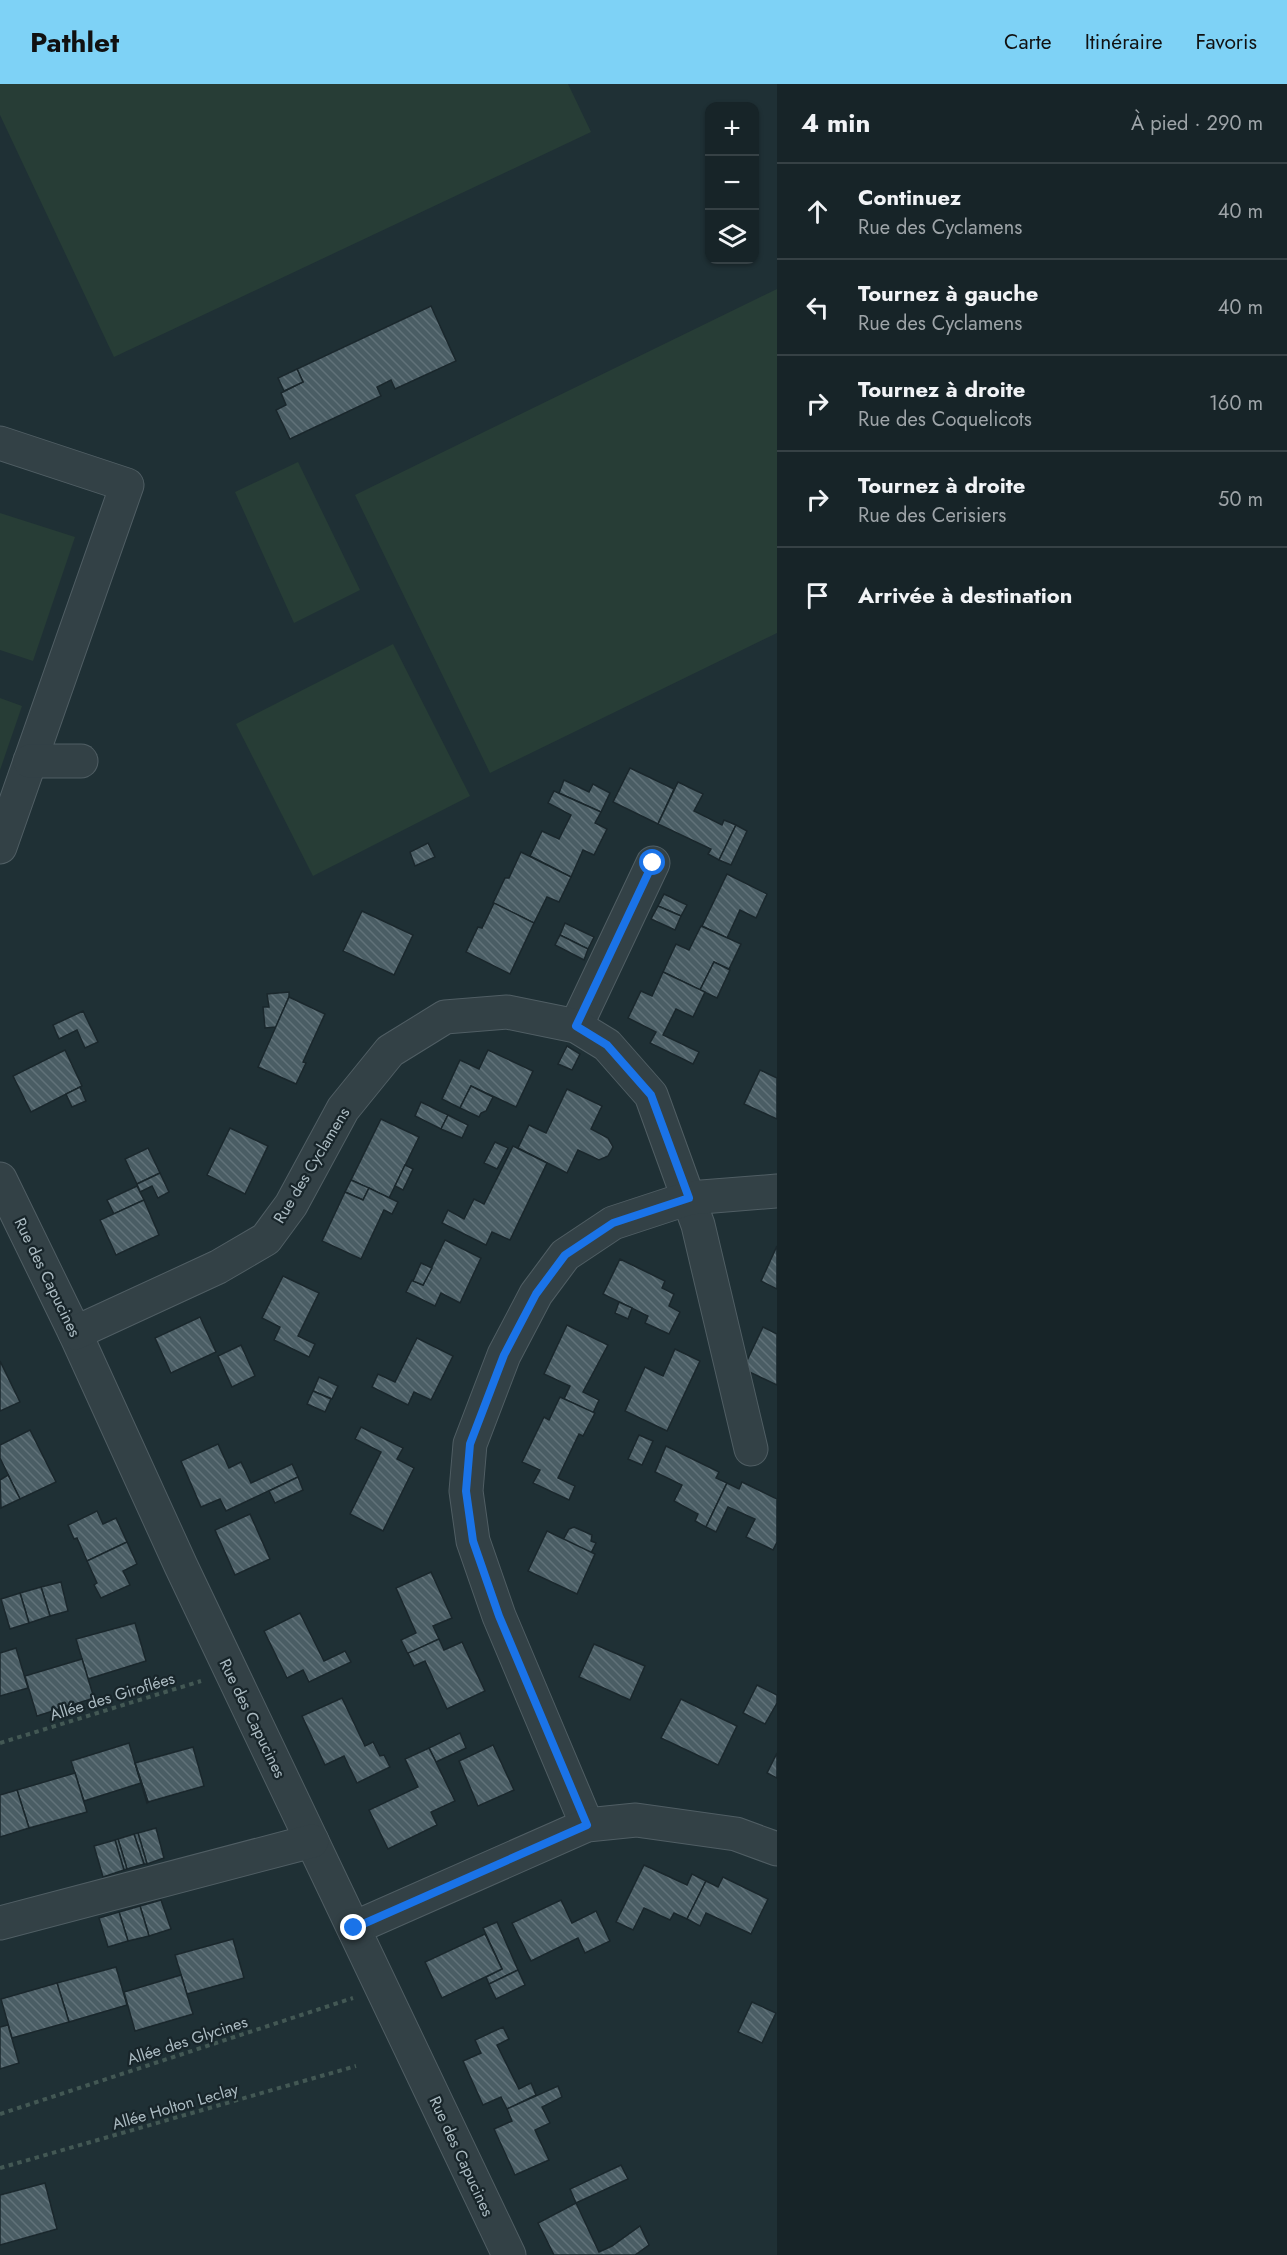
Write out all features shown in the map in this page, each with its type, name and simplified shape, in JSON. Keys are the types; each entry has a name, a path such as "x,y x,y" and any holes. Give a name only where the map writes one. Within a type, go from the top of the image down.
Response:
{"street":[{"path":"0,443 127,486 0,848"},
{"path":"30,761 81,761"},
{"path":"576,1026 653,863"},
{"name":"Rue des Cyclamens","path":"75,1333 218,1268 266,1239 291,1205 343,1108 390,1051 445,1017 507,1012 576,1026 607,1045 651,1095 698,1225 752,1449"},
{"name":"Rue des Capucines","path":"0,1179 75,1333 168,1538 508,2255"},
{"path":"587,1825 499,1616 473,1541 466,1491 470,1444 504,1355 536,1294 565,1255 613,1223 689,1198 777,1191"},
{"path":"354,1928 587,1825 636,1820 736,1834 777,1849"},
{"path":"0,1923 312,1841"}],"path":[{"name":"Allée des Giroflées","path":"0,1743 231,1671"},
{"name":"Allée des Glycines","path":"0,2114 382,1988"},
{"name":"Allée Holton Leclay","path":"0,2168 356,2066"}],"green space":[{"path":"0,84 568,84 591,132 114,357 0,115"},
{"path":"777,289 777,633 490,773 355,495"},
{"path":"298,462 360,590 294,623 235,492"},
{"path":"0,513 75,537 33,661 0,650"},
{"path":"393,644 470,796 313,876 236,724"},
{"path":"0,698 22,706 0,770"}],"building":[{"path":"431,306 456,361 395,389 391,380 377,387 381,396 290,439 276,410 286,405 281,393 303,382 297,369"},
{"path":"297,369 303,382 284,391 278,378"},
{"path":"630,768 674,789 658,824 613,802"},
{"path":"564,780 589,792 593,784 610,793 601,812 559,793"},
{"path":"678,782 703,794 694,811 722,825 724,820 736,825 719,860 708,854 711,849 658,824"},
{"path":"554,791 601,812 595,823 607,829 594,855 583,850 571,877 530,856 542,831 559,839 571,815 548,803"},
{"path":"736,825 747,831 731,865 719,860"},
{"path":"428,843 435,857 415,866 410,852"},
{"path":"521,852 571,877 559,902 547,897 534,923 493,903 505,878 509,878"},
{"path":"727,874 767,894 756,918 740,910 727,938 702,926"},
{"path":"664,894 687,905 681,916 658,906"},
{"path":"494,903 534,923 510,974 466,952 478,927 482,928"},
{"path":"658,906 681,916 675,930 651,919"},
{"path":"362,911 413,935 394,975 343,951"},
{"path":"565,923 594,937 588,949 560,935"},
{"path":"701,926 741,944 729,969 714,962 700,990 663,972 676,944 689,950"},
{"path":"560,935 588,949 584,960 555,945"},
{"path":"714,962 730,970 717,998 700,990"},
{"path":"663,972 705,992 693,1017 676,1009 663,1035 699,1052 693,1064 650,1043 656,1032 628,1018 641,991 652,996"},
{"path":"289,992 276,1027 265,1028 263,1007 269,1007 267,994"},
{"path":"289,997 325,1014 303,1062 306,1063 296,1084 258,1067"},
{"path":"83,1011 98,1042 85,1048 77,1030 59,1039 53,1025"},
{"path":"567,1046 580,1054 572,1070 558,1064"},
{"path":"65,1050 82,1086 31,1112 13,1076"},
{"path":"488,1050 533,1071 516,1107 471,1086 460,1108 442,1099 460,1060 479,1069"},
{"path":"760,1070 777,1078 777,1119 744,1104"},
{"path":"471,1086 493,1097 486,1111 479,1117 460,1108"},
{"path":"80,1087 86,1101 72,1107 66,1094"},
{"path":"567,1089 602,1106 591,1129 608,1138 613,1147 608,1156 599,1160 578,1150 567,1173 518,1148 529,1125 546,1133"},
{"path":"421,1102 448,1115 441,1129 415,1116"},
{"path":"448,1115 468,1125 462,1138 441,1129"},
{"path":"381,1119 419,1137 389,1198 351,1180"},
{"path":"230,1128 268,1146 245,1194 207,1175"},
{"path":"495,1142 508,1148 497,1169 484,1163"},
{"path":"513,1146 547,1163 510,1240 492,1232 486,1245 442,1223 448,1210 464,1219 474,1199 484,1204"},
{"path":"148,1148 160,1173 137,1184 125,1159"},
{"path":"405,1165 413,1169 403,1190 395,1186"},
{"path":"160,1173 169,1192 158,1198 152,1186 140,1192 137,1184"},
{"path":"351,1180 369,1188 363,1200 345,1192"},
{"path":"137,1186 144,1200 114,1214 107,1200"},
{"path":"369,1188 398,1202 392,1214 384,1210 361,1259 322,1241 345,1192 363,1200"},
{"path":"144,1200 159,1235 116,1255 100,1220"},
{"path":"445,1240 481,1258 460,1303 441,1293 435,1306 406,1292 412,1280 423,1285"},
{"path":"777,1246 777,1289 761,1281"},
{"path":"620,1259 665,1281 662,1288 674,1294 669,1306 680,1312 669,1334 645,1323 648,1316 603,1294"},
{"path":"421,1263 432,1268 423,1285 413,1281"},
{"path":"283,1276 319,1293 298,1336 315,1344 309,1357 274,1340 280,1327 262,1318"},
{"path":"619,1302 632,1308 628,1319 615,1313"},
{"path":"200,1317 216,1352 171,1373 155,1338"},
{"path":"567,1325 608,1345 583,1392 599,1400 593,1413 564,1399 570,1386 544,1374"},
{"path":"763,1327 777,1334 777,1385 743,1369"},
{"path":"417,1338 453,1356 431,1400 414,1392 408,1405 372,1387 378,1374 395,1382"},
{"path":"241,1345 255,1376 232,1387 218,1356"},
{"path":"675,1349 700,1361 667,1431 625,1411 645,1367 663,1376"},
{"path":"0,1361 20,1402 0,1411"},
{"path":"319,1377 338,1386 332,1399 313,1391"},
{"path":"313,1391 331,1399 325,1412 307,1404"},
{"path":"560,1397 595,1413 583,1436 579,1434 558,1478 575,1486 569,1500 533,1483 540,1470 522,1462 544,1417 549,1420"},
{"path":"361,1427 403,1448 397,1459 414,1468 383,1531 350,1514 381,1452 355,1439"},
{"path":"30,1430 56,1482 20,1499 0,1458 0,1445"},
{"path":"639,1435 653,1441 642,1465 628,1459"},
{"path":"218,1444 229,1468 241,1462 251,1483 292,1464 298,1477 226,1511 220,1499 201,1507 181,1461"},
{"path":"666,1446 719,1472 716,1478 727,1483 706,1527 695,1521 698,1514 674,1501 682,1485 655,1472"},
{"path":"8,1475 20,1499 1,1508 0,1480"},
{"path":"298,1477 303,1490 275,1503 269,1491"},
{"path":"742,1482 777,1499 777,1542 773,1550 746,1537 755,1519 728,1507 716,1532 706,1527 727,1483 739,1489"},
{"path":"97,1511 103,1524 116,1518 127,1542 87,1561 77,1538 74,1539 68,1525"},
{"path":"250,1514 270,1559 235,1575 215,1530"},
{"path":"574,1527 592,1535 591,1541 596,1543 591,1553 563,1540 569,1529"},
{"path":"547,1531 595,1554 577,1594 528,1571"},
{"path":"127,1542 137,1564 123,1571 130,1585 101,1598 94,1585 97,1583 87,1561"},
{"path":"431,1572 452,1618 433,1626 439,1639 408,1654 401,1640 416,1633 396,1588"},
{"path":"61,1582 68,1611 50,1616 41,1587"},
{"path":"41,1587 50,1616 29,1623 20,1593"},
{"path":"20,1593 29,1623 10,1629 1,1599"},
{"path":"300,1613 324,1661 345,1651 351,1662 309,1682 303,1670 287,1678 264,1631"},
{"path":"135,1623 146,1661 88,1679 76,1639"},
{"path":"439,1639 444,1650 462,1642 485,1691 447,1709 425,1661 414,1666 408,1653"},
{"path":"594,1644 645,1666 630,1700 579,1677"},
{"path":"16,1648 28,1688 0,1696 0,1653"},
{"path":"82,1659 94,1698 37,1716 25,1676"},
{"path":"757,1685 777,1695 777,1703 765,1724 743,1713"},
{"path":"342,1698 365,1746 373,1742 380,1756 384,1755 390,1767 357,1783 344,1756 325,1765 302,1716"},
{"path":"681,1699 737,1726 718,1765 661,1738"},
{"path":"460,1733 466,1748 436,1762 429,1748"},
{"path":"129,1743 141,1783 84,1801 71,1761"},
{"path":"493,1745 514,1790 478,1806 459,1761"},
{"path":"193,1747 204,1786 148,1802 135,1763"},
{"path":"429,1748 455,1801 431,1812 437,1825 388,1849 369,1810 418,1787 405,1759"},
{"path":"777,1753 777,1778 767,1773"},
{"path":"135,1763 148,1802 147,1803"},
{"path":"75,1773 87,1812 29,1828 17,1790"},
{"path":"17,1790 29,1828 0,1837 0,1795"},
{"path":"156,1828 164,1858 147,1864 138,1833"},
{"path":"138,1833 147,1864 144,1864 134,1834"},
{"path":"134,1834 144,1864 127,1869 118,1839"},
{"path":"118,1839 127,1869 124,1870 115,1840"},
{"path":"115,1840 124,1870 103,1877 94,1846"},
{"path":"644,1865 687,1885 692,1874 706,1881 687,1919 674,1913 670,1920 644,1908 633,1930 616,1922"},
{"path":"723,1877 768,1899 751,1934 706,1913 700,1926 687,1919 706,1881 718,1887"},
{"path":"161,1900 171,1929 149,1936 140,1906"},
{"path":"561,1900 572,1923 596,1911 610,1941 585,1953 578,1938 531,1961 512,1923"},
{"path":"140,1906 149,1936 128,1941 119,1912"},
{"path":"119,1912 128,1941 108,1947 99,1918"},
{"path":"497,1922 518,1970 489,1984 486,1977 502,1969 483,1928"},
{"path":"485,1934 502,1969 442,1998 425,1962"},
{"path":"233,1939 244,1978 187,1994 175,1955"},
{"path":"116,1967 127,2005 69,2022 57,1983"},
{"path":"518,1970 525,1985 496,1999 489,1984"},
{"path":"181,1975 193,2014 135,2031 124,1992"},
{"path":"57,1983 69,2022 12,2038 1,1999"},
{"path":"752,2002 776,2013 762,2043 738,2032"},
{"path":"8,2025 19,2063 0,2069 0,2027"},
{"path":"503,2027 509,2039 497,2045 519,2089 531,2083 536,2095 507,2109 501,2097 483,2105 463,2061 481,2053 475,2040"},
{"path":"558,2086 562,2097 542,2107 550,2123 535,2130 549,2160 515,2175 494,2129 512,2121 507,2109"},
{"path":"621,2165 628,2179 576,2203 570,2189"},
{"path":"45,2183 57,2229 0,2245 0,2195"},
{"path":"576,2203 599,2252 612,2246 640,2226 649,2245 635,2255 554,2255 538,2223"}],"route":[{"path":"354,1928 587,1825 499,1616 473,1541 466,1491 470,1444 504,1355 536,1294 565,1255 613,1223 689,1198 651,1095 607,1045 576,1026 653,863"}]}
